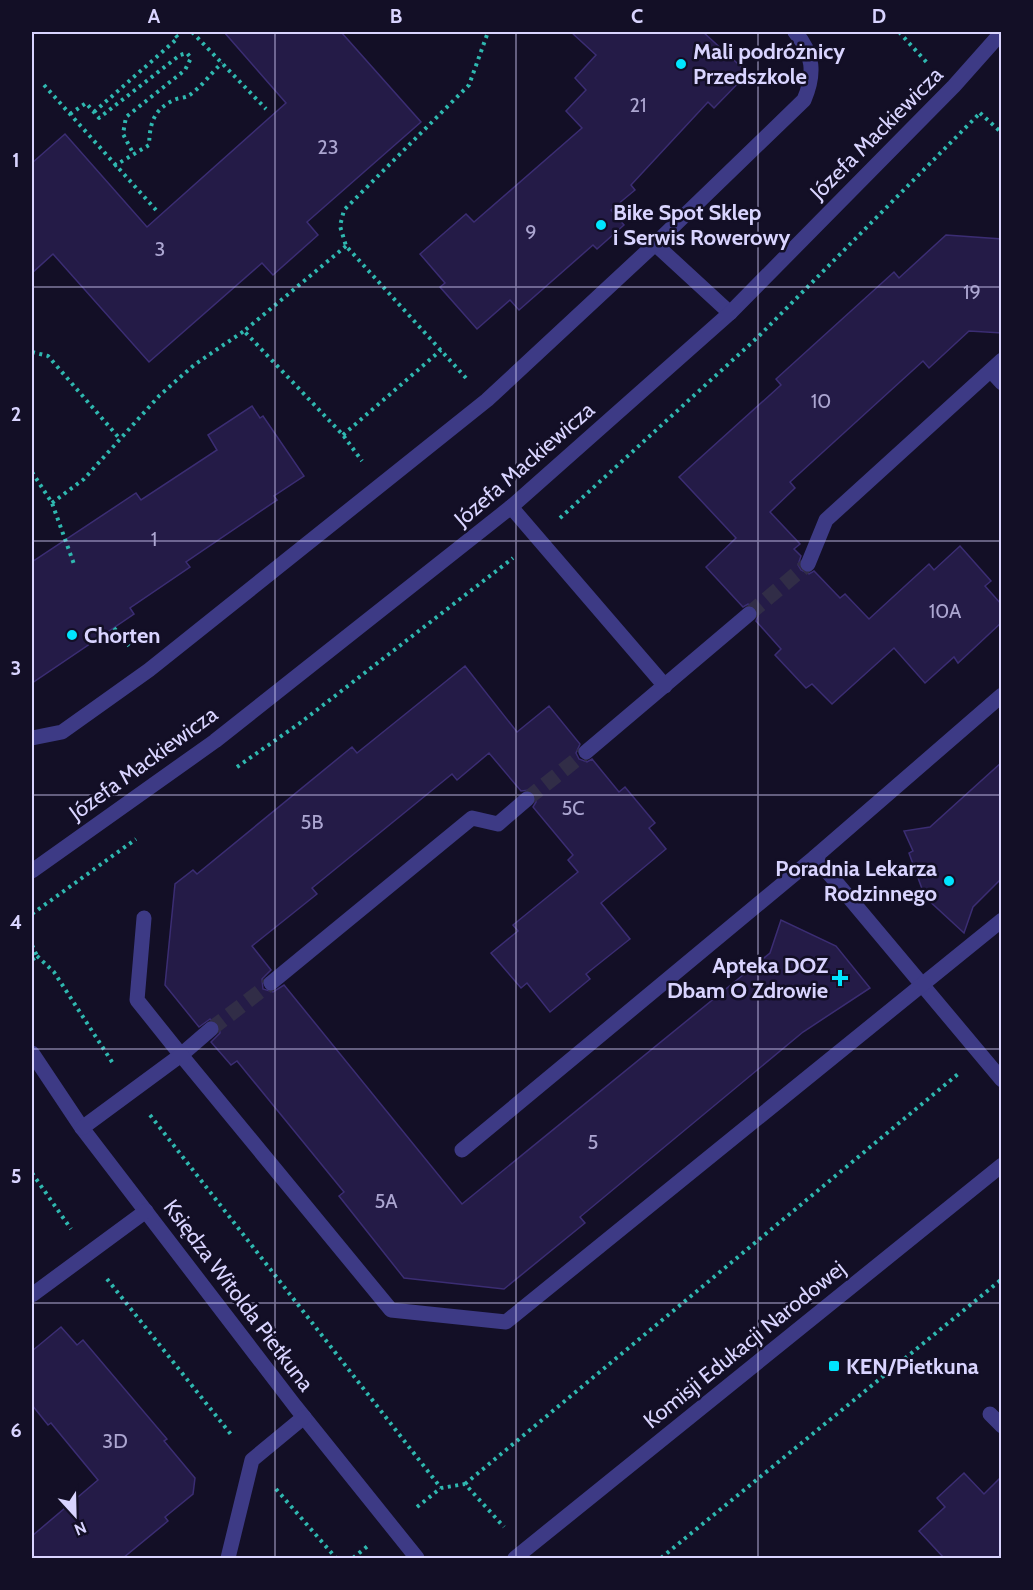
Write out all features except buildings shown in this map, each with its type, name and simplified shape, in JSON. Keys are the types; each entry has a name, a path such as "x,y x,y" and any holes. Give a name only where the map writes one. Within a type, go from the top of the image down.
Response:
{"street":[{"path":"32,738 62,732 148,670 487,400 655,244 804,100 812,79 810,58 795,32"},
{"name":"Józefa Mackiewicza","path":"32,871 215,741 511,507 730,313 954,86 998,35"},
{"path":"655,244 730,313"},
{"path":"808,564 826,520 996,365 1002,383"},
{"path":"511,507 665,686"},
{"path":"586,752 749,614"},
{"path":"462,1150 815,857 1002,694"},
{"path":"271,983 472,818 498,824 527,800"},
{"path":"815,857 1002,1080"},
{"path":"144,918 137,1000 391,1310 506,1322 1002,920"},
{"path":"82,1128 181,1055 211,1029"},
{"name":"Księdza Witolda Pietkuna","path":"32,1053 82,1128 304,1417 417,1558"},
{"name":"Komisji Edukacji Narodowej","path":"520,1554 1002,1165"},
{"path":"32,1295 146,1211"},
{"path":"990,1414 1002,1426"},
{"path":"228,1558 252,1460 304,1417"}],"path":[{"path":"94,112 178,38 172,32"},
{"path":"192,32 266,109"},
{"path":"487,400 346,246 340,226 344,210 470,85 488,32"},
{"path":"899,32 930,64 922,72"},
{"path":"70,114 86,103 99,118 180,55 187,53 191,58 185,70 126,117 123,134 133,153"},
{"path":"114,166 149,145 152,121 159,108 177,98 187,97 222,63"},
{"path":"44,85 114,166 156,210"},
{"path":"52,503 84,479 159,396 195,365 244,331 346,246"},
{"path":"244,331 343,435 381,485"},
{"path":"343,435 441,350"},
{"path":"32,352 48,356 120,439"},
{"path":"32,472 52,503 75,567"},
{"path":"32,945 37,956 54,972 131,1090 441,1488 465,1484 980,1056"},
{"path":"32,960 37,956"},
{"path":"32,1173 88,1254 252,1460 336,1558"},
{"path":"661,1558 1002,1279"},
{"path":"465,1484 520,1554"}],"tunnel":[{"path":"749,614 808,564"},
{"path":"527,799 586,752"},
{"path":"211,1029 271,983"}],"place":[{"name":"Mali podróżnicy Przedszkole","path":"681,64"},
{"name":"Bike Spot Sklep i Serwis Rowerowy","path":"601,225"},
{"name":"Chorten","path":"72,635"},
{"name":"Poradnia Lekarza Rodzinnego","path":"949,881"},
{"name":"Apteka DOZ Dbam O Zdrowie","path":"840,978"},
{"name":"KEN/Pietkuna","path":"834,1366"}]}
